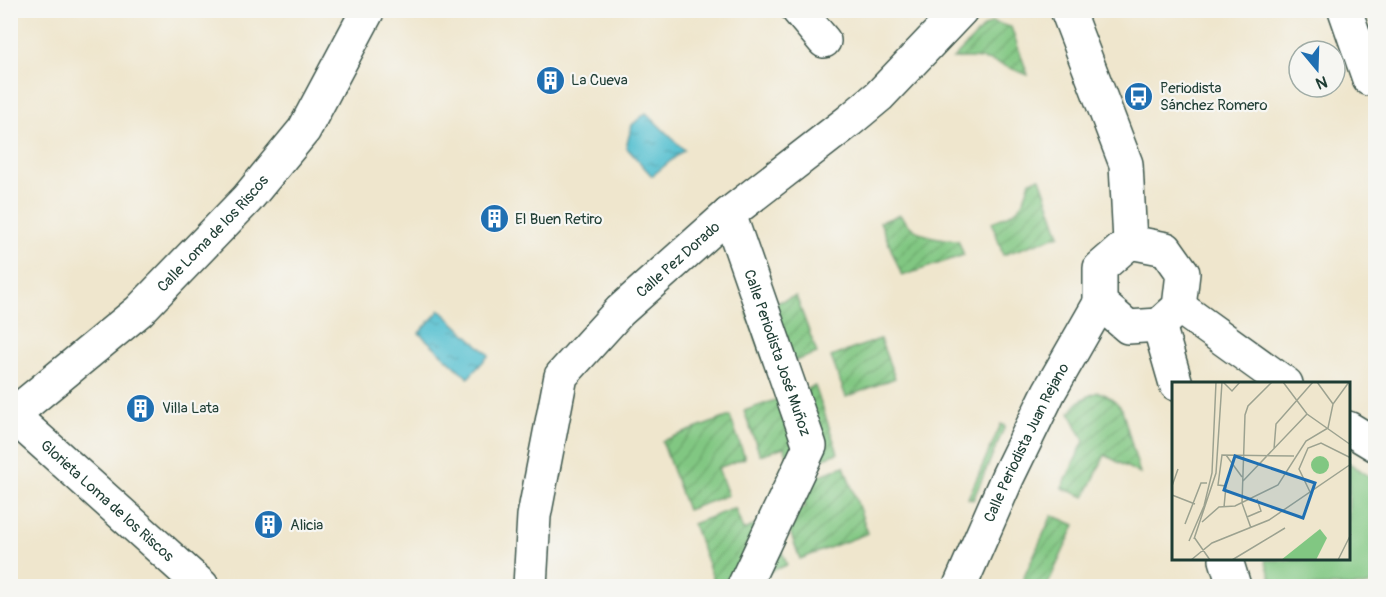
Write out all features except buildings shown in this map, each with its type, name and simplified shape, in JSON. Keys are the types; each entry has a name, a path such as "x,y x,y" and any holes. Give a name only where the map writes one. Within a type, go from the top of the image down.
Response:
{"street":[{"name":"Calle Loma de los Riscos","path":"11,416 139,311 247,199 304,130 368,10"},
{"path":"798,10 824,40"},
{"name":"Calle Pez Dorado","path":"530,586 534,516 561,376 620,311 729,214 879,96 961,10"},
{"path":"1067,10 1126,164 1130,242"},
{"path":"1345,10 1369,79 1376,77"},
{"name":"Calle Periodista José Muñoz","path":"729,214 810,446 744,586"},
{"path":"1130,242 1100,268 1100,303 1128,327 1169,316 1283,382"},
{"path":"1130,242 1166,249 1183,273 1169,316 1176,382"},
{"name":"Calle Periodista Juan Rejano","path":"960,586 1008,476 1049,392 1100,303"},
{"name":"Glorieta Loma de los Riscos","path":"11,416 202,586"},
{"path":"1350,429 1376,445"},
{"path":"1226,561 1234,586"}],"green space":[{"path":"992,22 1011,27 1028,75 983,59 953,59 984,27"},
{"path":"1040,178 1060,235 1003,255 992,222 1014,212 1022,204 1030,181"},
{"path":"900,215 920,233 958,240 964,255 902,276 880,222"},
{"path":"796,296 817,353 768,371 747,313"},
{"path":"880,339 895,378 846,397 831,357"},
{"path":"815,386 838,453 793,469 784,447 760,455 744,411"},
{"path":"1098,392 1112,398 1122,409 1140,474 1105,455 1085,497 1062,488 1084,441 1070,413 1082,400"},
{"path":"730,416 745,458 718,468 728,495 687,510 662,441"},
{"path":"1001,424 1005,426 973,500 968,498"},
{"path":"1350,464 1375,480 1375,583 1365,586 1274,586 1265,561 1350,561"},
{"path":"844,466 868,533 800,559 784,515 806,507 798,484"},
{"path":"735,508 743,530 770,520 787,565 731,586 716,586 693,524"},
{"path":"1052,515 1075,525 1047,586 1020,586"}],"water":[{"path":"646,113 684,150 652,176 626,147 632,125"},
{"path":"440,310 489,355 468,378 419,333"}],"place":[{"name":"La Cueva","path":"550,80"},
{"name":"Periodista Sánchez Romero","path":"1139,97"},
{"name":"El Buen Retiro","path":"494,219"},
{"name":"Villa Lata","path":"141,408"},
{"name":"Alicia","path":"269,525"}]}
